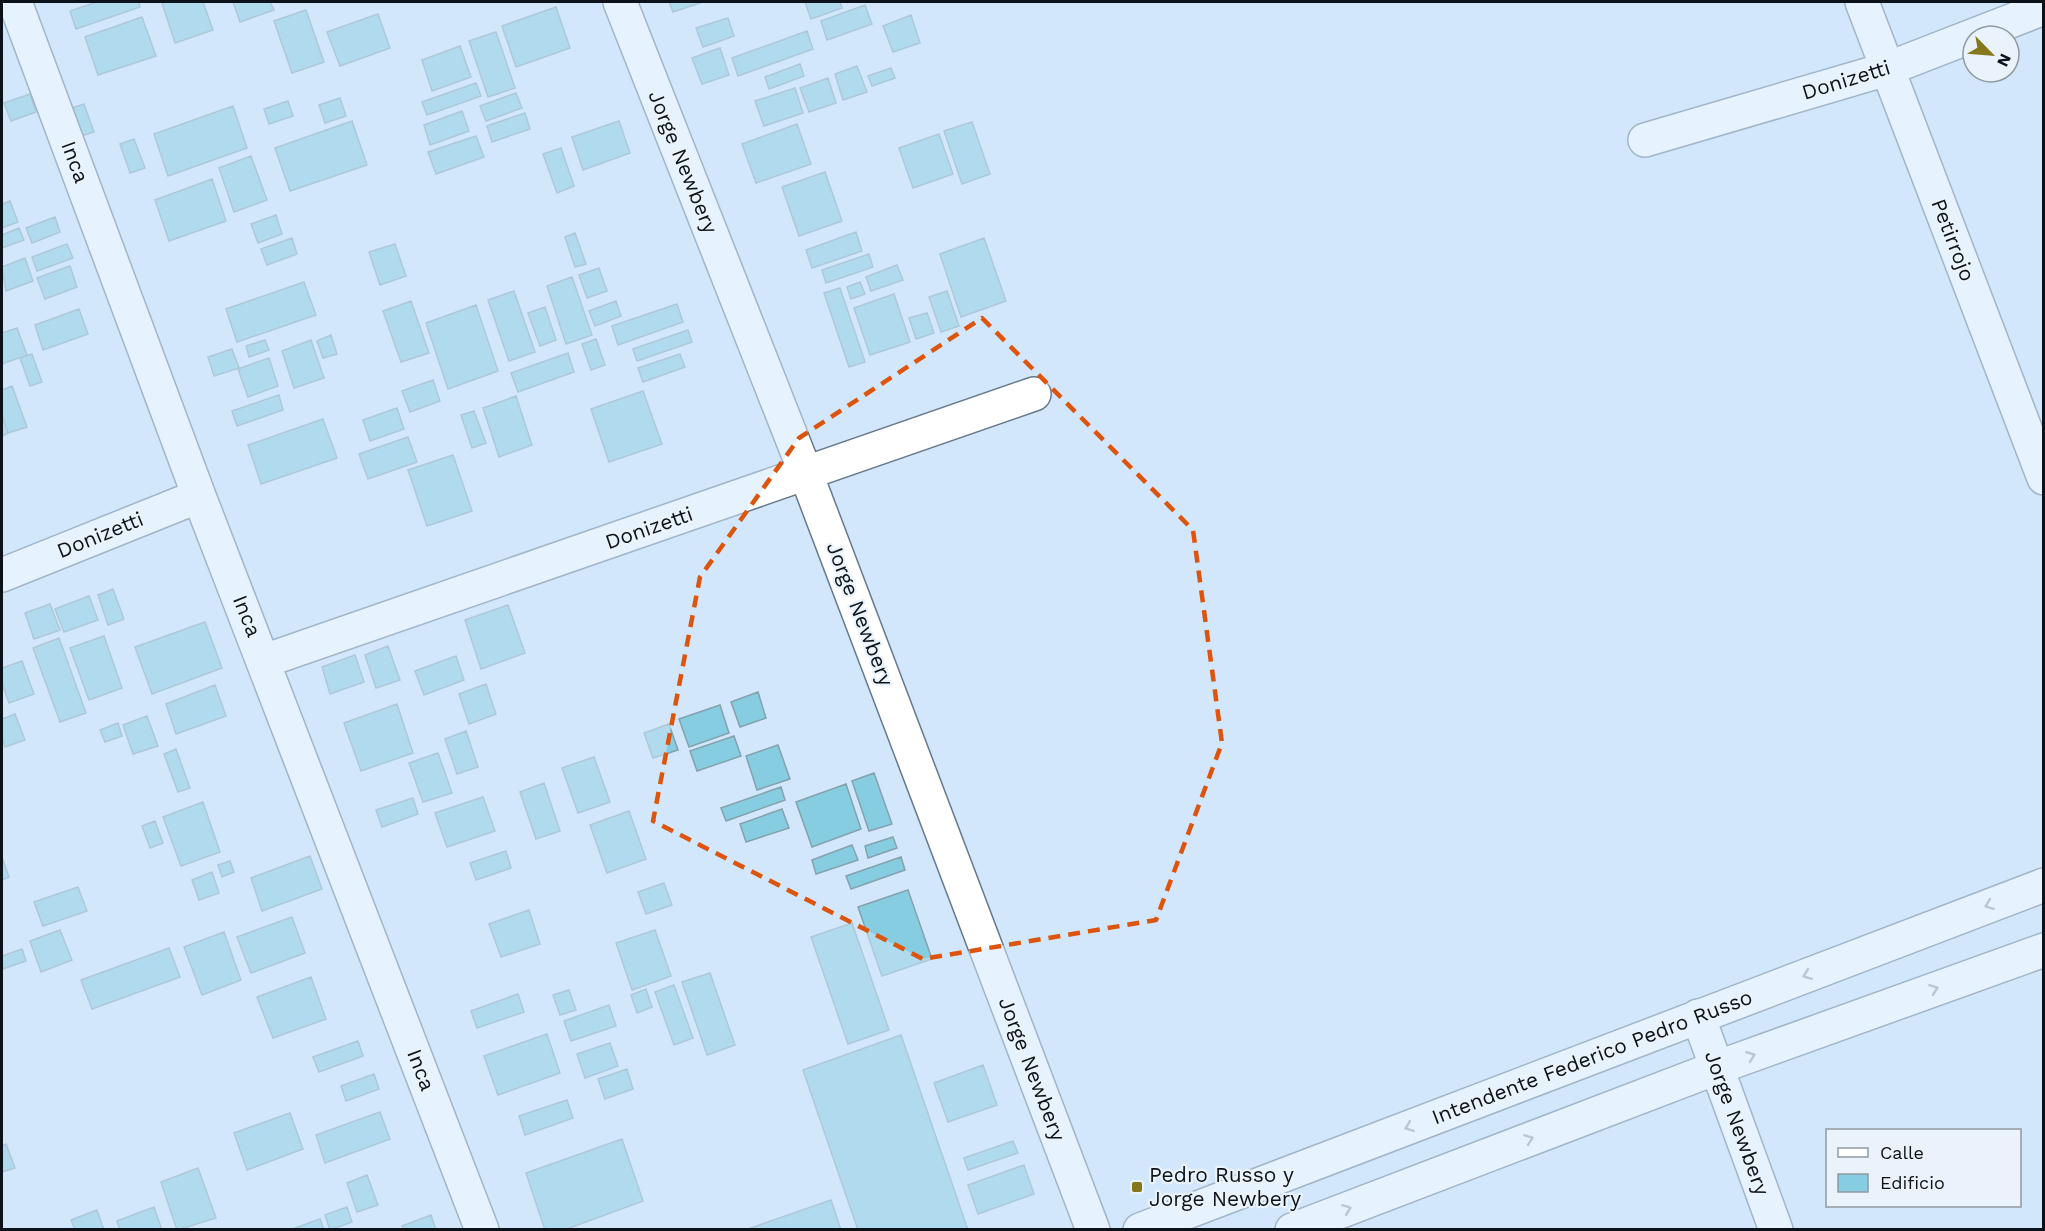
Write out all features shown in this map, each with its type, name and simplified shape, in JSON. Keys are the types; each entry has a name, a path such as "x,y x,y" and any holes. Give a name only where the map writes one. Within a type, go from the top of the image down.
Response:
{"street":[{"name":"Inca","path":"15,2 198,496 264,661 482,1230"},
{"name":"Jorge Newbery","path":"620,2 806,474 1093,1230"},
{"name":"Petirrojo","path":"1862,2 2043,478"},
{"name":"Donizetti","path":"1645,140 1887,69 2043,8"},
{"name":"Donizetti","path":"264,661 1034,394"},
{"name":"Donizetti","path":"2,575 198,496"},
{"name":"Intendente Federico Pedro Russo","path":"1140,1230 2043,885"},
{"path":"1292,1230 1716,1068 2043,950"},
{"name":"Jorge Newbery","path":"1698,1016 1776,1230"}],"highlighted area":[{"path":"982,318 1193,530 1222,743 1156,920 923,959 653,821 700,577 799,438"}],"building":[{"path":"97,2 139,2 140,7 76,29 70,11"},
{"path":"203,2 213,30 175,43 162,3"},
{"path":"233,2 270,2 274,10 240,22"},
{"path":"669,2 703,2 673,12"},
{"path":"805,2 840,2 842,8 811,19"},
{"path":"865,5 872,24 827,40 821,21"},
{"path":"556,7 570,48 516,67 502,26"},
{"path":"306,10 324,62 292,73 274,21"},
{"path":"378,14 390,48 340,66 327,32"},
{"path":"911,15 920,43 893,52 883,26"},
{"path":"142,17 156,56 98,75 85,37"},
{"path":"728,18 734,36 703,47 696,28"},
{"path":"807,31 813,49 738,76 732,58"},
{"path":"496,32 515,88 488,97 469,41"},
{"path":"460,46 471,77 432,91 422,60"},
{"path":"720,48 729,75 702,84 692,58"},
{"path":"800,64 804,76 769,89 765,77"},
{"path":"857,66 867,92 843,100 835,74"},
{"path":"891,68 895,78 872,86 868,76"},
{"path":"828,78 836,103 809,112 800,88"},
{"path":"476,83 481,96 427,115 422,102"},
{"path":"795,88 803,113 764,126 755,101"},
{"path":"516,93 522,108 486,121 480,106"},
{"path":"30,94 36,112 11,121 4,103"},
{"path":"340,98 346,116 325,123 319,105"},
{"path":"288,101 293,116 269,124 264,109"},
{"path":"84,104 94,132 78,137 69,109"},
{"path":"233,106 247,148 168,176 154,134"},
{"path":"462,111 469,131 430,145 424,125"},
{"path":"525,113 530,129 492,142 487,126"},
{"path":"352,121 367,165 290,191 275,148"},
{"path":"619,121 630,153 583,170 572,137"},
{"path":"972,122 990,174 962,184 944,131"},
{"path":"797,124 811,164 756,183 742,144"},
{"path":"939,134 953,174 913,188 899,148"},
{"path":"476,136 484,157 436,174 428,152"},
{"path":"134,139 145,168 130,173 120,144"},
{"path":"561,148 574,186 557,193 543,154"},
{"path":"251,156 267,200 234,212 219,168"},
{"path":"825,172 842,221 799,236 782,187"},
{"path":"212,179 226,221 169,241 155,200"},
{"path":"10,201 18,222 2,228 2,204"},
{"path":"276,215 282,234 258,243 251,224"},
{"path":"55,217 60,232 32,243 26,228"},
{"path":"19,228 24,240 2,248 2,235"},
{"path":"856,232 862,251 812,268 806,250"},
{"path":"575,233 586,264 575,267 565,237"},
{"path":"292,238 297,254 267,265 261,249"},
{"path":"984,238 1006,301 961,317 940,254"},
{"path":"67,244 73,258 37,271 32,257"},
{"path":"395,244 406,276 380,285 369,252"},
{"path":"869,254 873,267 826,283 822,270"},
{"path":"25,258 33,281 6,291 2,267"},
{"path":"897,265 903,280 871,291 866,277"},
{"path":"70,266 77,287 45,299 37,278"},
{"path":"599,268 607,291 587,298 579,275"},
{"path":"572,277 592,335 566,344 547,286"},
{"path":"304,282 316,315 237,342 226,309"},
{"path":"860,282 865,294 851,299 847,287"},
{"path":"840,288 865,362 849,367 824,293"},
{"path":"514,291 535,352 509,361 488,300"},
{"path":"947,291 959,326 941,332 929,297"},
{"path":"894,294 910,342 870,355 854,308"},
{"path":"411,301 429,353 401,362 383,311"},
{"path":"616,301 621,316 595,326 589,311"},
{"path":"677,304 683,322 618,345 612,326"},
{"path":"476,305 498,371 448,389 426,323"},
{"path":"545,307 556,340 540,346 528,313"},
{"path":"79,309 88,334 43,350 35,325"},
{"path":"927,313 934,333 916,339 909,318"},
{"path":"17,328 27,355 2,364 2,333"},
{"path":"688,330 692,342 637,361 633,349"},
{"path":"331,335 337,354 323,358 317,341"},
{"path":"596,339 605,365 591,370 582,344"},
{"path":"265,340 269,350 249,357 246,346"},
{"path":"311,340 324,378 294,388 282,351"},
{"path":"232,349 239,368 214,376 208,357"},
{"path":"568,353 574,372 518,392 511,373"},
{"path":"32,354 42,382 30,386 20,358"},
{"path":"680,354 685,367 643,382 638,368"},
{"path":"269,358 278,386 248,397 238,369"},
{"path":"433,380 440,401 410,412 402,391"},
{"path":"12,386 27,427 8,433 2,415 2,390"},
{"path":"643,391 662,444 609,462 591,409"},
{"path":"279,395 283,410 237,426 232,411"},
{"path":"516,396 532,445 499,457 483,408"},
{"path":"397,408 404,429 370,441 363,420"},
{"path":"474,411 486,443 472,448 461,415"},
{"path":"2,415 8,433 2,436"},
{"path":"323,419 337,458 261,484 248,445"},
{"path":"408,437 417,462 368,479 359,454"},
{"path":"453,455 472,511 427,526 408,470"},
{"path":"113,589 124,619 108,625 98,595"},
{"path":"89,596 98,620 64,632 55,609"},
{"path":"50,604 60,630 34,639 25,613"},
{"path":"508,605 525,653 481,669 465,620"},
{"path":"205,622 222,668 152,694 135,647"},
{"path":"104,636 122,688 89,700 70,648"},
{"path":"59,638 86,713 60,722 33,648"},
{"path":"388,646 400,680 376,688 365,655"},
{"path":"355,655 364,682 330,694 322,667"},
{"path":"456,656 464,680 424,695 415,671"},
{"path":"22,661 34,694 9,703 2,683 2,668"},
{"path":"486,684 496,714 469,724 459,694"},
{"path":"215,685 226,716 176,734 166,704"},
{"path":"758,692 766,718 740,727 731,702"},
{"path":"397,704 413,753 361,771 344,723"},
{"path":"720,705 729,733 689,747 679,719"},
{"path":"15,714 25,740 5,747 2,737 2,719"},
{"path":"147,716 158,746 133,754 123,725"},
{"path":"118,723 122,736 105,742 100,730"},
{"path":"669,724 678,750 653,758 644,733"},
{"path":"466,731 478,767 457,774 445,739"},
{"path":"734,736 741,756 697,771 690,751"},
{"path":"778,745 790,779 757,790 746,756"},
{"path":"176,749 190,788 178,792 164,754"},
{"path":"438,753 452,793 423,802 409,763"},
{"path":"594,757 610,802 578,813 562,768"},
{"path":"874,773 892,824 869,831 852,781"},
{"path":"544,783 560,831 536,839 520,792"},
{"path":"846,784 861,829 812,847 796,802"},
{"path":"781,787 785,800 726,821 721,808"},
{"path":"483,797 495,831 447,847 435,813"},
{"path":"413,798 418,814 382,827 376,810"},
{"path":"203,802 220,852 181,866 163,817"},
{"path":"782,809 789,828 746,842 740,824"},
{"path":"629,811 646,859 607,873 590,825"},
{"path":"155,821 163,843 150,848 142,826"},
{"path":"893,837 897,848 868,858 865,846"},
{"path":"852,845 858,860 816,874 812,860"},
{"path":"506,851 511,868 476,880 470,863"},
{"path":"310,856 322,889 262,911 251,878"},
{"path":"2,857 9,877 2,880"},
{"path":"901,857 905,870 851,889 846,876"},
{"path":"230,861 234,872 222,877 218,865"},
{"path":"212,872 219,893 199,900 192,880"},
{"path":"664,883 672,905 646,914 638,892"},
{"path":"78,887 87,911 43,926 34,902"},
{"path":"908,890 932,959 882,976 858,907"},
{"path":"529,910 540,944 501,957 489,924"},
{"path":"292,917 305,953 251,973 237,937"},
{"path":"852,923 889,1030 848,1044 811,937"},
{"path":"60,930 72,960 41,972 30,941"},
{"path":"655,930 671,976 632,990 616,943"},
{"path":"224,932 241,980 202,995 184,947"},
{"path":"169,948 180,977 92,1009 81,980"},
{"path":"22,949 26,961 3,969 2,956"},
{"path":"710,973 735,1045 707,1055 682,982"},
{"path":"311,977 326,1019 273,1038 257,997"},
{"path":"674,985 693,1038 674,1045 655,992"},
{"path":"646,989 652,1007 637,1013 631,995"},
{"path":"569,990 576,1010 560,1015 553,995"},
{"path":"518,994 524,1012 477,1028 471,1011"},
{"path":"609,1005 616,1026 571,1041 564,1021"},
{"path":"547,1034 560,1073 498,1095 484,1056"},
{"path":"901,1035 968,1230 858,1230 803,1070"},
{"path":"358,1041 363,1056 319,1072 313,1057"},
{"path":"610,1043 618,1066 585,1078 577,1054"},
{"path":"983,1065 997,1105 948,1122 934,1083"},
{"path":"627,1069 633,1089 605,1099 598,1079"},
{"path":"374,1074 379,1089 346,1101 341,1086"},
{"path":"567,1100 573,1118 525,1135 519,1116"},
{"path":"380,1112 390,1139 325,1163 316,1135"},
{"path":"290,1113 303,1149 247,1170 234,1133"},
{"path":"622,1139 643,1201 564,1230 545,1230 526,1173"},
{"path":"1013,1141 1018,1153 968,1170 964,1158"},
{"path":"6,1144 15,1168 2,1172 2,1146"},
{"path":"1024,1165 1034,1194 978,1214 968,1185"},
{"path":"198,1168 216,1218 177,1230 161,1182"},
{"path":"367,1175 378,1205 357,1212 347,1183"},
{"path":"831,1200 841,1230 745,1230"},
{"path":"154,1207 162,1230 120,1230 117,1221"},
{"path":"347,1207 352,1222 330,1230 325,1215"},
{"path":"97,1210 104,1230 75,1230 71,1220"},
{"path":"431,1215 436,1230 404,1230 402,1226"},
{"path":"320,1219 324,1230 295,1230 295,1228"}],"place":[{"name":"Pedro Russo y Jorge Newbery","path":"1137,1187"}]}
